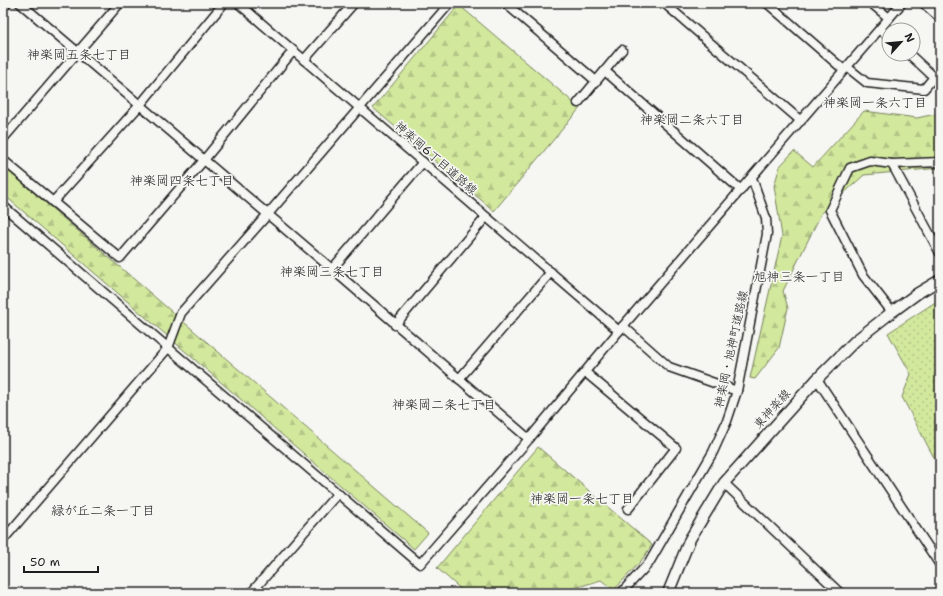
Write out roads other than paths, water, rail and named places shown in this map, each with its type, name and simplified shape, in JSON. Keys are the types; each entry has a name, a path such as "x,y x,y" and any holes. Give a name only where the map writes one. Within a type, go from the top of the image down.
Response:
{"street":[{"path":"3,6 6,3"},
{"path":"20,3 268,214 528,439"},
{"path":"3,139 120,3"},
{"path":"53,202 140,105 224,3"},
{"name":"神楽岡6丁目道路線","path":"238,3 551,272 669,367 737,391"},
{"path":"304,60 354,3"},
{"path":"3,540 168,348 181,313 450,3"},
{"path":"505,3 596,80"},
{"path":"767,3 846,68 867,83 924,88 934,77 918,62"},
{"path":"871,3 889,18"},
{"path":"3,206 420,564 621,328 902,3"},
{"path":"923,3 940,18"},
{"path":"666,4 801,121"},
{"path":"578,103 622,50"},
{"path":"3,160 120,258 204,160 293,51"},
{"path":"605,71 741,190"},
{"path":"892,312 863,275 830,210 850,168 870,161 892,164 940,162"},
{"path":"332,269 423,162"},
{"path":"892,164 940,253"},
{"name":"神楽岡・旭神町道路線","path":"621,593 650,563 661,544 712,452 727,421 737,391 768,234 766,218 752,178"},
{"path":"395,325 486,217"},
{"path":"459,380 551,272"},
{"name":"東神楽線","path":"668,593 690,539 724,483 817,379 855,341 918,293 940,280"},
{"path":"585,372 676,448 628,509"},
{"path":"817,379 940,565"},
{"path":"724,483 840,593"},
{"path":"251,593 338,493"}],"district":[{"name":"神楽岡五条七丁目","path":"79,54"},
{"name":"神楽岡一条六丁目","path":"875,102"},
{"name":"神楽岡二条六丁目","path":"692,119"},
{"name":"神楽岡四条七丁目","path":"182,180"},
{"name":"神楽岡三条七丁目","path":"332,271"},
{"name":"旭神三条一丁目","path":"799,276"},
{"name":"神楽岡二条七丁目","path":"444,404"},
{"name":"神楽岡一条七丁目","path":"582,498"},
{"name":"緑が丘二条一丁目","path":"103,510"}]}
